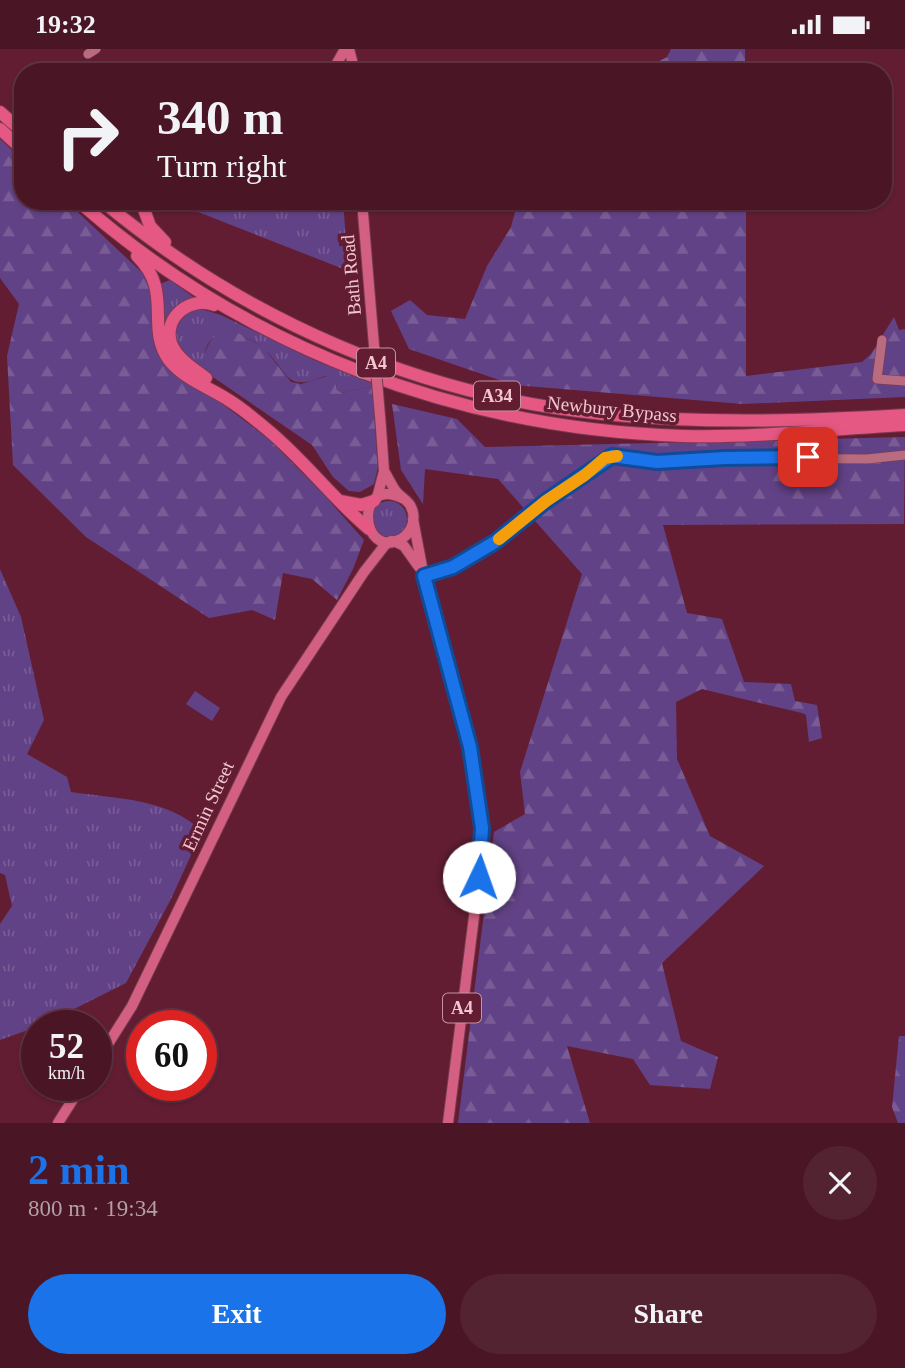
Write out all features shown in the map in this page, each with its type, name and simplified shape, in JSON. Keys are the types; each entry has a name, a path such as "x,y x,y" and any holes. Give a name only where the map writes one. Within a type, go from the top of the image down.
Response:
{"highway":[{"path":"0,112 14,124"},
{"path":"0,129 14,142"},
{"name":"Newbury Bypass","path":"88,210 173,275 246,320 310,352 403,388 477,409 570,427 685,436 905,425"},
{"name":"Newbury Bypass","path":"113,210 146,236 213,281 312,334 385,364 456,387 530,404 601,414 696,420 905,415"},
{"path":"143,210 155,232 213,281"},
{"path":"99,219 145,264 155,279 161,340 169,359 182,372 228,400 271,432 370,529"},
{"path":"228,400 176,352 170,340 171,327 180,311 198,302 212,304 246,320"},
{"path":"340,501 359,505 376,500"}],"main road":[{"name":"Bath Road","path":"363,210 384,471 376,500"},
{"name":"Bath Road","path":"384,471 402,498"},
{"path":"389,495 402,498 410,506 414,519 408,533 393,541 380,539 370,529 367,514 376,500 389,495"},
{"name":"A4","path":"414,519 423,574 470,747 482,828 477,893 448,1123"},
{"name":"Ermin Street","path":"365,572 372,544 370,529"},
{"name":"A4","path":"393,541 404,546 423,574"},
{"name":"Ermin Street","path":"112,1037 138,994 281,697 365,572 382,549 393,541"},
{"path":"58,1123 72,1101"}],"street":[{"path":"882,339 877,379 905,381"},
{"path":"423,574 453,567 495,542 546,501 612,456 657,462 739,457 867,459 905,455"}],"green space":[{"path":"671,49 745,49 745,63 655,63 667,57"},
{"path":"0,139 14,152 14,210 76,210 152,282 160,356 271,441 364,540 337,600 312,579 283,573 275,620 252,610 209,618 86,537 13,465 7,356 19,304 0,278"},
{"path":"193,210 344,210 346,240 339,242 339,246 348,247 351,272"},
{"path":"516,210 746,210 746,376 862,362 871,354 894,317 899,330 905,329 905,397 742,404 514,385 409,349 391,311 410,300 427,315 465,319 487,266 511,227"},
{"path":"170,280 196,299 190,301 165,345 160,284"},
{"path":"201,309 221,315 314,360 371,383 372,386 342,393 337,390 336,384 325,376 312,381 295,381 289,378 260,346 231,329 216,336 208,345 205,356 207,373 182,353 175,334 175,324 191,310"},
{"path":"223,329 231,329 263,347 291,382 301,384 331,375 337,390 342,393 372,386 378,467 374,484 360,492 349,491 333,477 312,445 207,373 204,360 207,348"},
{"path":"392,404 457,419 485,447 905,437 904,524 663,525 687,613 722,619 744,682 791,684 795,701 817,705 822,738 809,742 806,715 802,713 702,689 676,702 677,759 710,836 764,866 662,963 681,1041 718,1057 710,1089 650,1085 633,1059 567,1046 590,1123 458,1123 494,832 525,814 520,772 582,574 498,479 425,469 423,504 401,470"},
{"path":"389,501 402,506 407,519 402,532 389,537 376,532 371,519 376,506"},
{"path":"0,569 21,617 44,720 27,754 67,777 71,792 157,806 188,820 202,831 171,899 126,983 72,1010 21,1010 21,1032 0,1040 0,924 12,906 5,875 0,873"},
{"path":"195,691 220,708 212,721 186,704"},
{"path":"899,1036 905,1036 905,1123 898,1123 892,1107"}],"slow traffic":[{"path":"499,539 605,458 617,456"}],"route":[{"path":"479,877 482,828 470,747 424,576 464,562 495,542 605,458 612,456 657,462 808,457"}]}
